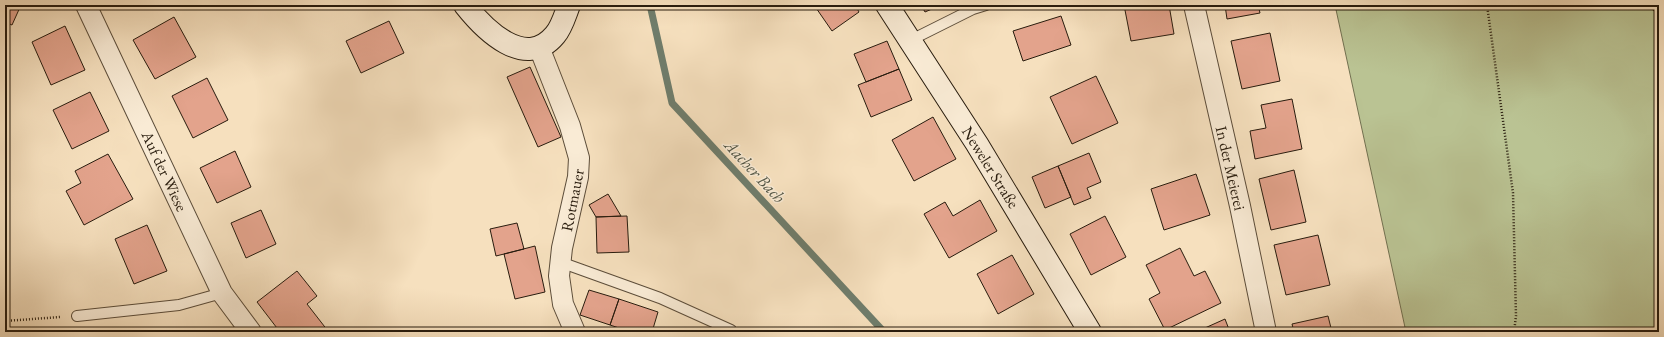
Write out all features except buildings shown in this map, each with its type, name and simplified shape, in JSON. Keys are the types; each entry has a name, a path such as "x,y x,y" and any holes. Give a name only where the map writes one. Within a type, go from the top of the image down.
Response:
{"main road":[{"path":"465,5 486,29 504,42 521,49 539,47 549,41 558,31 569,5"},
{"name":"Neweler Straße","path":"887,5 977,144 1090,332"}],"street":[{"name":"Auf der Wiese","path":"86,5 222,292 250,332"},
{"name":"In der Meierei","path":"1194,5 1240,206 1266,332"},
{"name":"Rotmauer","path":"539,47 570,126 579,158 578,177 560,262 560,291 567,316 576,332"}],"lane":[{"path":"911,40 971,7 986,5"},
{"path":"560,262 660,298 731,330"},
{"path":"78,316 179,306 222,292"}],"path":[{"path":"1487,5 1513,193 1516,316 1514,332"},
{"path":"1650,5 1659,17"},
{"path":"5,321 78,316"}],"green space":[{"path":"1335,5 1659,5 1659,332 1406,332"}],"waterway":[{"name":"Aacher Bach","path":"650,5 672,103 884,332"}]}
